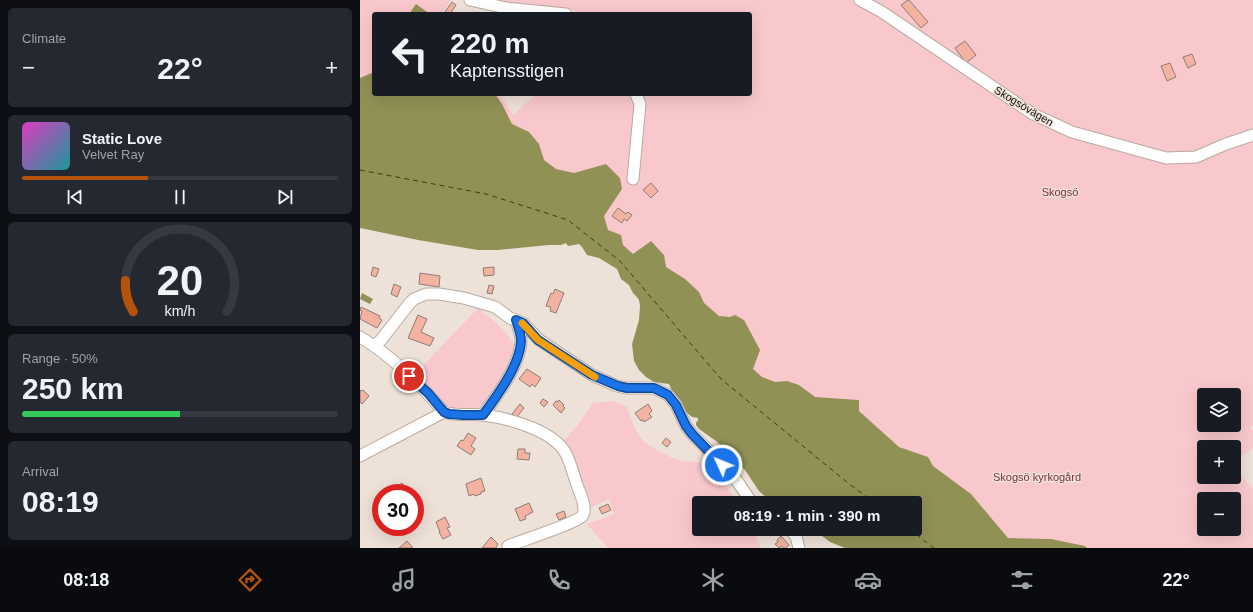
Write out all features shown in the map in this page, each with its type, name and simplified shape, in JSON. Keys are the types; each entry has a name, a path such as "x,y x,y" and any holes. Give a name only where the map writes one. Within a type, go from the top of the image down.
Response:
{"street":[{"path":"470,0 506,8 546,12"},
{"name":"Skogsövägen","path":"860,0 882,12 1026,110 1072,132 1166,158 1196,157 1226,144 1253,135"},
{"path":"633,179 640,104 637,96"},
{"path":"374,346 384,336 409,304 426,294 439,294 464,298 495,307 510,318 523,323 538,340 592,375 618,386 627,388 654,388 668,395 676,405 686,426 692,434 733,475 747,496"},
{"path":"483,415 499,394 516,361 521,341 516,320"},
{"path":"360,337 374,346 428,393 444,412 449,414 483,415 500,418 545,433 554,439 564,450 583,503 584,513 578,520 508,546"},
{"path":"360,456 444,412"},
{"path":"796,536 799,548"}],"green space":[{"name":"Skogsö","path":"360,0 451,0 442,12 372,12 372,96 501,96 513,115 534,96 752,96 752,12 575,12 575,10 512,5 481,0 1253,0 1253,424 1250,428 1253,431 1253,448 1241,457 1241,440 1197,440 1197,484 1241,484 1241,476 1253,489 1253,548 1087,548 1085,546 1051,539 1008,538 971,494 933,466 928,457 899,447 859,411 858,404 821,461 590,236 360,172"},
{"path":"478,308 504,330 516,349 511,364 485,405 477,409 468,410 449,408 441,405 414,375"},
{"path":"614,401 627,407 636,431 645,442 660,452 676,459 684,462 698,462 703,464 718,477 730,492 733,496 692,496 692,536 756,536 761,548 608,548 587,524 614,514 609,499 588,509 562,443 578,425 593,403"}],"shaded area":[{"path":"416,4 427,12 410,12"},
{"path":"372,73 372,96 496,96 512,124 529,132 539,144 544,160 556,169 574,173 606,164 620,178 622,189 604,216 608,230 621,235 623,245 633,254 651,241 664,255 666,267 685,279 699,292 704,303 719,316 730,317 735,315 744,320 760,350 753,369 762,377 775,382 787,381 799,385 815,397 859,400 859,411 899,447 928,457 933,466 971,494 1008,538 1051,539 1085,546 1087,548 845,548 830,542 822,536 922,536 922,496 764,496 759,491 745,470 716,441 699,429 696,425 698,418 692,417 687,413 673,393 669,384 654,382 639,370 634,361 632,344 639,320 639,300 629,285 621,279 617,269 599,258 587,255 579,244 568,246 566,243 561,245 498,250 478,250 360,228 360,78"},
{"path":"362,293 373,299 370,304 360,299"}],"building":[{"path":"908,0 928,22 921,28 901,5"},
{"path":"452,2 456,5 451,12 445,12"},
{"path":"965,41 976,55 966,63 955,48"},
{"path":"1192,54 1196,64 1188,68 1183,57"},
{"path":"1170,63 1176,77 1167,81 1161,66"},
{"path":"651,183 658,191 651,198 643,190"},
{"path":"618,208 626,214 628,212 632,215 627,221 624,219 622,223 612,216"},
{"path":"373,267 379,269 376,277 371,275"},
{"path":"494,267 494,275 484,276 483,268"},
{"path":"420,273 440,276 439,287 419,284"},
{"path":"394,284 401,287 397,297 391,294"},
{"path":"489,285 494,286 492,294 487,293"},
{"path":"555,289 564,293 556,313 550,311 551,307 546,306 551,293 553,294"},
{"path":"361,307 380,316 379,318 382,320 377,328 360,319 362,311 360,310"},
{"path":"418,315 427,319 421,332 434,338 430,346 408,338"},
{"path":"527,369 541,378 535,387 532,384 530,387 519,379"},
{"path":"360,390 363,390 369,396 362,404 360,402"},
{"path":"543,399 548,402 544,407 540,403"},
{"path":"559,400 565,408 561,413 553,405"},
{"path":"520,404 524,408 516,418 512,414"},
{"path":"648,404 652,411 649,414 652,417 644,422 643,420 641,421 635,413"},
{"path":"468,433 476,438 471,446 475,449 471,455 457,446 461,440 463,441"},
{"path":"666,438 671,442 667,447 662,443"},
{"path":"518,449 525,449 525,453 530,453 529,460 517,459"},
{"path":"481,478 485,491 475,496 474,494 469,496 466,484"},
{"path":"529,503 533,512 525,516 526,519 520,521 515,509"},
{"path":"608,504 611,510 602,514 599,508"},
{"path":"564,511 566,517 559,520 556,514"},
{"path":"445,517 450,527 447,528 451,535 443,539 436,522"},
{"path":"781,536 789,545 786,548 782,546 779,548 775,544 778,542 777,540"},
{"path":"491,537 498,544 496,547 497,548 482,548"},
{"path":"407,541 413,548 399,548"}],"ferry route":[{"path":"360,170 486,194 568,220 620,261 721,379 866,496"},
{"path":"918,536 934,548"}],"slow traffic":[{"path":"522,323 538,340 595,377"}],"route":[{"path":"409,376 428,393 444,412 449,414 483,415 499,394 516,361 521,341 516,320 523,323 538,340 592,375 618,386 627,388 654,388 668,395 676,405 686,426 692,434 722,465"}],"park label":[{"name":"Skogsö kyrkogård","path":"1037,477"}]}
